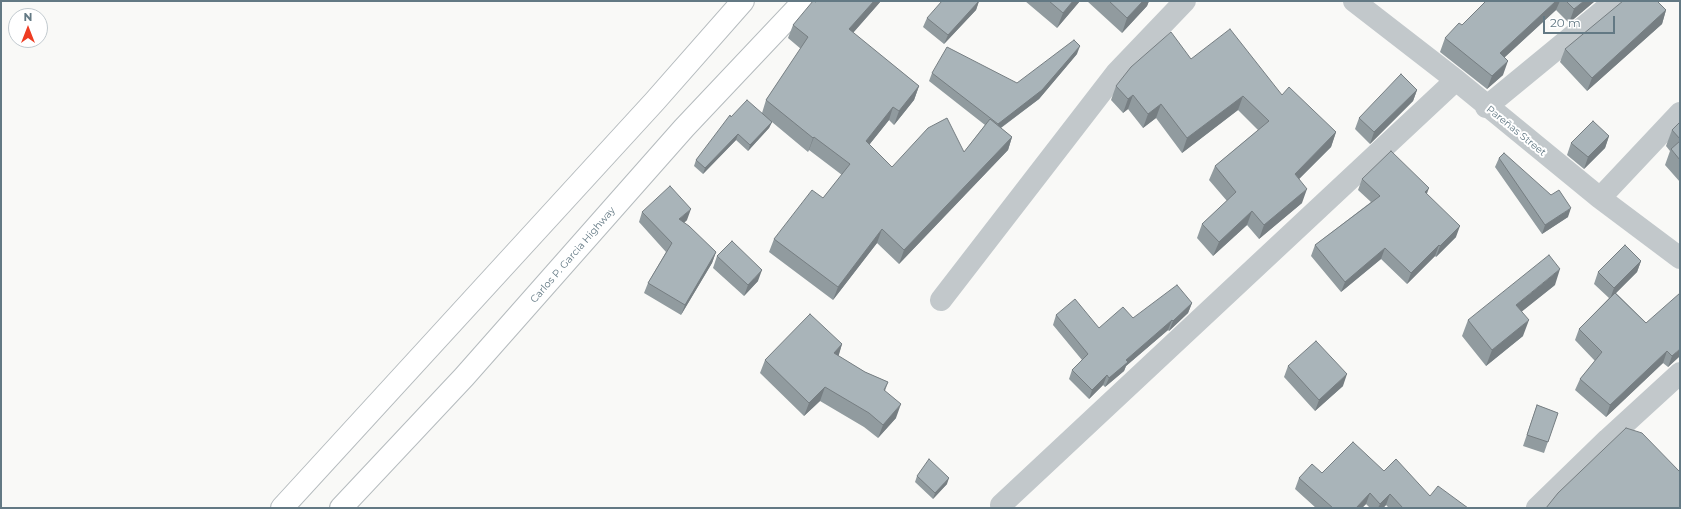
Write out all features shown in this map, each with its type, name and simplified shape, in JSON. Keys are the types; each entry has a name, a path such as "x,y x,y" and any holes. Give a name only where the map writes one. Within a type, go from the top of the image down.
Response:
{"highway":[{"path":"282,508 655,100 743,1"},
{"name":"Carlos P. Garcia Highway","path":"342,508 464,378 684,128 804,1"}],"street":[{"path":"941,300 1117,72 1185,1"},
{"name":"Pareñas Street","path":"1354,1 1456,80 1486,107 1600,198 1680,258"},
{"path":"1486,107 1615,1"},
{"path":"1001,505 1456,80"},
{"path":"1600,198 1680,113"},
{"path":"1537,508 1680,372"}],"building":[{"path":"813,1 874,1 849,29 919,86 899,111 893,107 866,141 892,167 928,128 947,118 964,152 990,119 1012,137 904,250 882,229 838,287 774,239 812,190 823,198 850,164 814,137 813,138 766,100 808,37 793,25"},
{"path":"942,1 979,1 948,35 927,18"},
{"path":"1049,1 1073,1 1063,13"},
{"path":"1109,1 1143,1 1127,18"},
{"path":"1486,1 1556,1 1500,53 1508,61 1492,76 1445,38 1459,23 1462,25"},
{"path":"1566,1 1584,1 1574,9"},
{"path":"1623,1 1657,1 1666,10 1592,78 1565,49"},
{"path":"1230,29 1282,95 1289,87 1336,132 1295,174 1307,189 1264,225 1252,211 1219,242 1202,224 1236,192 1215,166 1269,121 1243,96 1187,138 1161,104 1148,114 1133,95 1128,99 1116,86 1131,67 1171,32 1191,59"},
{"path":"1074,40 1080,46 1042,90 998,124 932,73 947,47 1017,83"},
{"path":"1401,74 1417,90 1374,132 1359,118"},
{"path":"747,100 772,122 750,145 738,134 705,168 696,160 730,115 731,117"},
{"path":"1593,121 1609,136 1588,157 1571,143"},
{"path":"1680,122 1680,139 1672,130"},
{"path":"1680,141 1680,160 1671,149"},
{"path":"1391,151 1429,188 1425,192 1460,226 1411,273 1385,248 1345,282 1315,245 1380,196 1362,179"},
{"path":"1504,153 1551,195 1559,190 1571,208 1545,225 1499,158"},
{"path":"670,186 691,209 679,219 689,226 716,252 685,305 648,283 672,243 642,212"},
{"path":"732,241 762,270 748,285 717,256"},
{"path":"1625,245 1641,261 1614,288 1598,272"},
{"path":"1549,255 1560,269 1516,305 1529,320 1492,350 1468,320"},
{"path":"1177,285 1192,303 1173,321 1172,320 1126,360 1128,362 1109,378 1107,375 1092,390 1072,370 1088,354 1056,315 1075,299 1099,328 1123,307 1133,318"},
{"path":"1615,293 1646,323 1680,293 1680,349 1672,356 1667,351 1610,405 1580,379 1602,352 1579,329"},
{"path":"810,314 842,344 834,353 865,372 888,382 884,390 901,404 883,425 869,413 825,387 809,403 765,360"},
{"path":"1316,341 1347,374 1319,400 1288,366"},
{"path":"1537,405 1558,413 1548,442 1527,435"},
{"path":"1626,428 1642,433 1680,472 1680,508 1546,508 1558,493"},
{"path":"1353,442 1384,471 1396,459 1430,496 1438,486 1468,508 1403,508 1390,494 1380,504 1370,493 1356,508 1333,508 1299,478 1312,464 1322,473"},
{"path":"929,459 949,478 935,493 917,476"}]}
